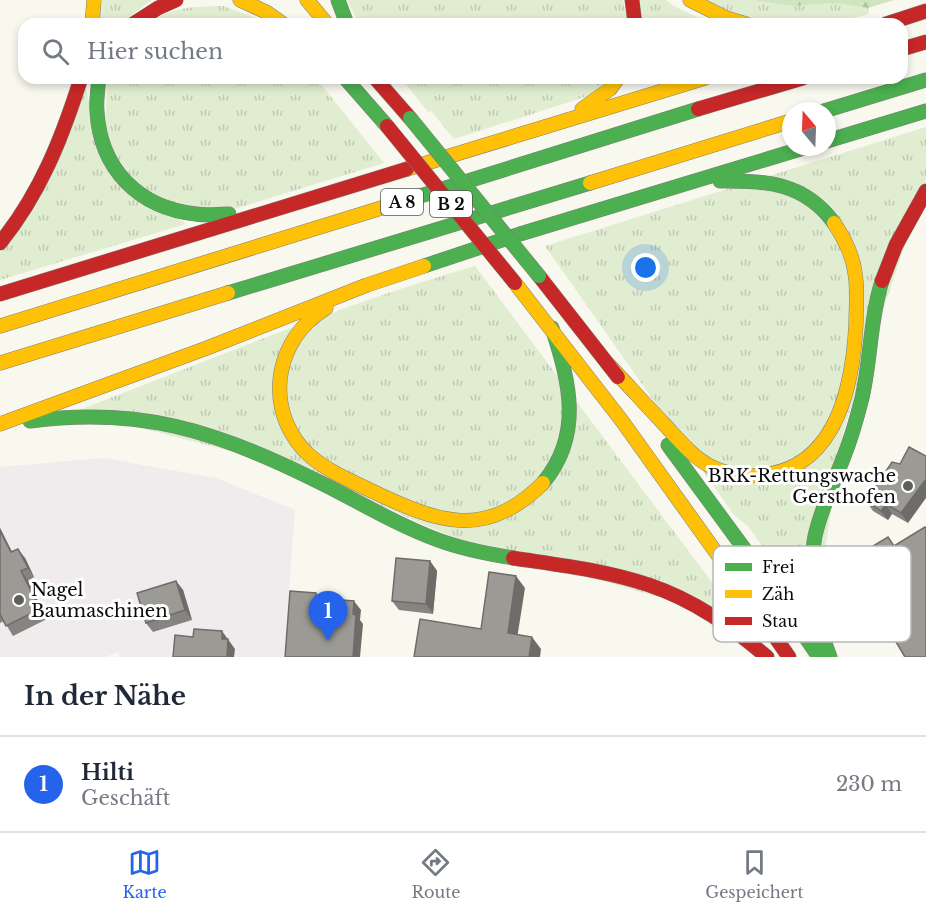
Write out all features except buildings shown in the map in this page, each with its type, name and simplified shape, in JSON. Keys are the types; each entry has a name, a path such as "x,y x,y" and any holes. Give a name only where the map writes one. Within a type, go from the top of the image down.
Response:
{"highway":[{"path":"92,18 94,0"},
{"path":"142,18 176,0"},
{"path":"240,0 259,8 274,18"},
{"path":"307,0 322,18"},
{"path":"338,0 345,18"},
{"path":"632,0 635,18"},
{"path":"690,0 726,18"},
{"path":"283,8 292,18"},
{"path":"904,18 926,11"},
{"path":"908,47 926,42"},
{"path":"836,107 926,80"},
{"path":"0,243 37,189 64,131 79,84"},
{"path":"98,84 96,109 101,141 111,165 129,187 140,196 161,207 187,215 219,215 277,208"},
{"name":"B 2","path":"350,84 552,328"},
{"path":"380,84 539,276 608,364 741,546"},
{"path":"549,126 597,99 614,84"},
{"path":"0,294 686,84"},
{"name":"A 8","path":"0,326 134,287 784,84"},
{"path":"836,138 926,111"},
{"name":"A 8","path":"0,363 782,124"},
{"path":"0,425 207,348 367,285 520,234 782,155"},
{"path":"608,364 681,442 708,465 746,476 773,475 798,465 816,451 833,426 844,396 852,360 856,321 855,273 847,248 836,226 814,201 791,189 765,182 734,180 692,182"},
{"path":"814,546 817,526 844,459 863,393 876,302 894,246 926,191"},
{"path":"367,285 321,311 307,322 291,341 281,364 278,388 280,409 290,432 306,452 327,468 420,513 446,520 470,520 495,515 516,506 537,490 552,473 566,444 571,415 565,366 552,328"},
{"path":"552,328 650,458 713,548"},
{"path":"0,425 42,419 100,418 144,420 184,427 234,444 365,504 410,529 447,543 484,553 631,579 667,591 713,615"},
{"path":"750,642 767,657"},
{"path":"779,642 789,657"},
{"path":"809,642 819,657"},
{"path":"824,642 830,657"}],"shaded area":[{"path":"103,458 216,478 295,510 284,657 119,657 119,652 105,657 0,657 0,467"}],"green space":[{"path":"102,0 152,0 128,18 99,18"},
{"path":"347,0 623,0 627,18 356,18"},
{"path":"639,0 666,0 699,18 643,18"},
{"path":"700,0 751,0 793,6 834,3 868,8 869,14 850,18 746,18"},
{"path":"751,0 894,0 868,8 834,3 793,6"},
{"path":"223,6 257,18 156,18 193,7"},
{"path":"85,84 104,166 186,224 0,280 0,253"},
{"path":"107,84 321,84 384,163 215,215 147,197 105,141"},
{"path":"406,84 603,84 591,95 454,139 431,111 428,112"},
{"path":"926,127 926,180 843,432 826,546 762,546 748,526 734,515 545,246"},
{"path":"475,266 713,584 713,613 454,538 299,469 76,411 274,334 424,281"}],"traffic: fast":[{"path":"338,0 345,18"},
{"path":"836,107 926,80"},
{"path":"98,84 97,107 100,132 106,151 126,182 157,204 176,210 200,215 229,214"},
{"path":"350,84 387,126"},
{"path":"404,201 698,109"},
{"path":"836,138 926,111"},
{"path":"410,118 539,276"},
{"path":"424,266 520,234 782,155"},
{"path":"720,181 769,183 797,192 810,199 834,223"},
{"path":"228,293 590,183"},
{"path":"814,546 820,516 849,444 860,406 875,310 882,281"},
{"path":"543,483 556,465 564,446 568,427 568,389 552,328"},
{"path":"30,421 69,417 106,417 141,420 208,435 276,461 422,534 466,549 513,558"},
{"path":"668,445 742,546"},
{"path":"809,642 819,657"},
{"path":"825,642 830,657"}],"traffic: slow":[{"path":"92,18 94,0"},
{"path":"240,0 274,18"},
{"path":"307,0 322,18"},
{"path":"690,0 726,18"},
{"path":"582,109 614,84"},
{"path":"407,169 685,84"},
{"path":"590,183 782,124"},
{"path":"0,326 404,201"},
{"path":"608,364 686,448 698,459 712,467 748,476 770,474 793,466 812,454 826,437 837,416 851,370 856,324 856,279 845,241 834,223"},
{"path":"0,424 207,348 367,285 424,266"},
{"path":"515,283 622,421 713,548"},
{"path":"0,363 228,293"},
{"path":"326,308 310,320 296,337 281,371 282,407 287,424 296,440 316,461 339,475 396,502 439,517 460,520 481,519 501,513 522,501 543,483"}],"traffic: jam":[{"path":"142,18 176,0"},
{"path":"632,0 634,18"},
{"path":"904,18 926,11"},
{"path":"908,47 926,42"},
{"path":"0,243 27,205 48,165 58,144 79,84"},
{"path":"380,84 410,118"},
{"path":"698,109 783,84"},
{"path":"387,126 515,283"},
{"path":"0,294 407,169"},
{"path":"882,281 896,245 926,191"},
{"path":"539,276 618,377"},
{"path":"513,558 599,572 632,580 682,598 713,616"},
{"path":"749,642 767,657"},
{"path":"779,642 789,657"}],"place":[{"name":"BRK-Rettungswache Gersthofen","path":"908,486"},
{"name":"Nagel Baumaschinen","path":"19,600"},
{"name":"Hilti","path":"328,641"}]}
